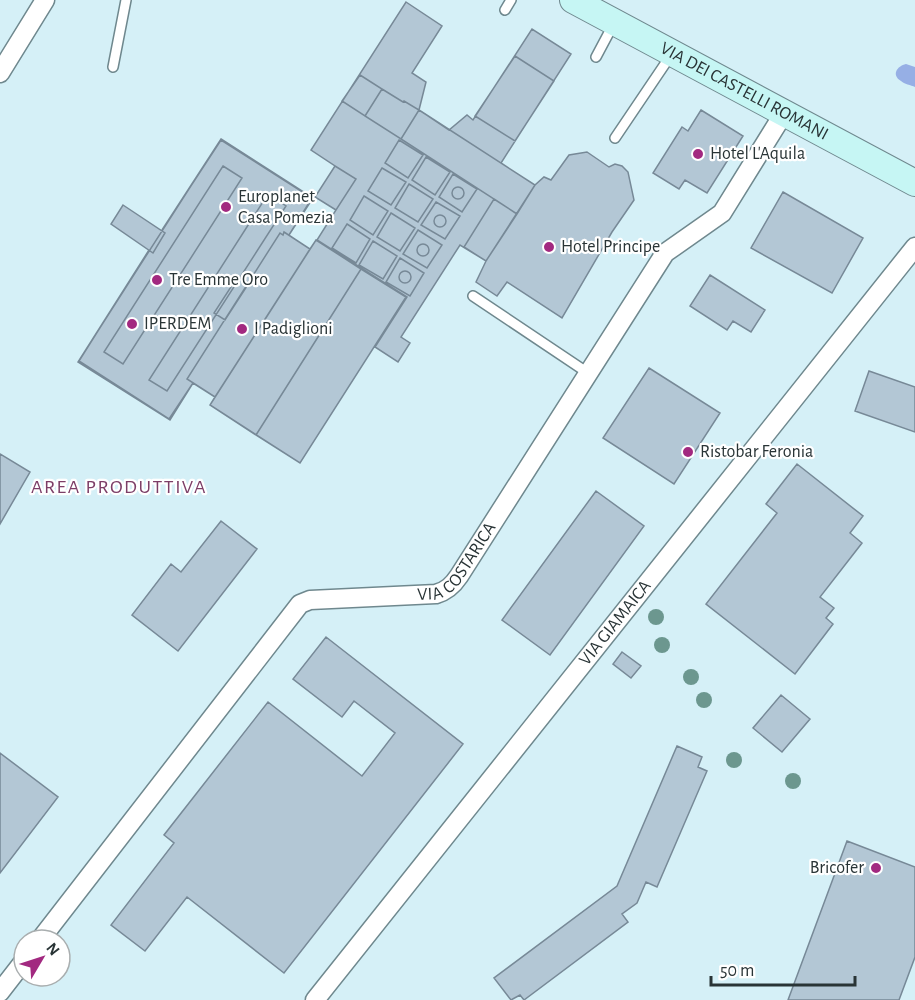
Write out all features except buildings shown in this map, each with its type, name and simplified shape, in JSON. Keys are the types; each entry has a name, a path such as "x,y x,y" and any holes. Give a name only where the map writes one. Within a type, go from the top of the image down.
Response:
{"main road":[{"name":"VIA DEI CASTELLI ROMANI","path":"584,3 614,22 915,183"}],"street":[{"path":"0,73 45,0"},
{"name":"VIA COSTARICA","path":"49,928 300,604 310,600 436,594 452,585 664,253 722,213 784,113"},
{"name":"VIA GIAMAICA","path":"315,1000 915,247"},
{"path":"0,992 12,976"}],"lane":[{"path":"113,68 126,0"},
{"path":"504,10 511,0"},
{"path":"596,57 614,22"},
{"path":"615,138 672,53"},
{"path":"473,296 588,373"}],"water":[{"path":"906,64 915,67 915,87 902,82 896,76 898,69"}],"place":[{"name":"Hotel L'Aquila","path":"698,154"},
{"name":"Europlanet Casa Pomezia","path":"226,207"},
{"name":"Hotel Principe","path":"549,247"},
{"name":"Tre Emme Oro","path":"157,280"},
{"name":"IPERDEM","path":"132,324"},
{"name":"I Padiglioni","path":"242,329"},
{"name":"Ristobar Feronia","path":"688,452"},
{"name":"Bricofer","path":"876,868"}],"district":[{"name":"AREA PRODUTTIVA","path":"119,487"}]}
